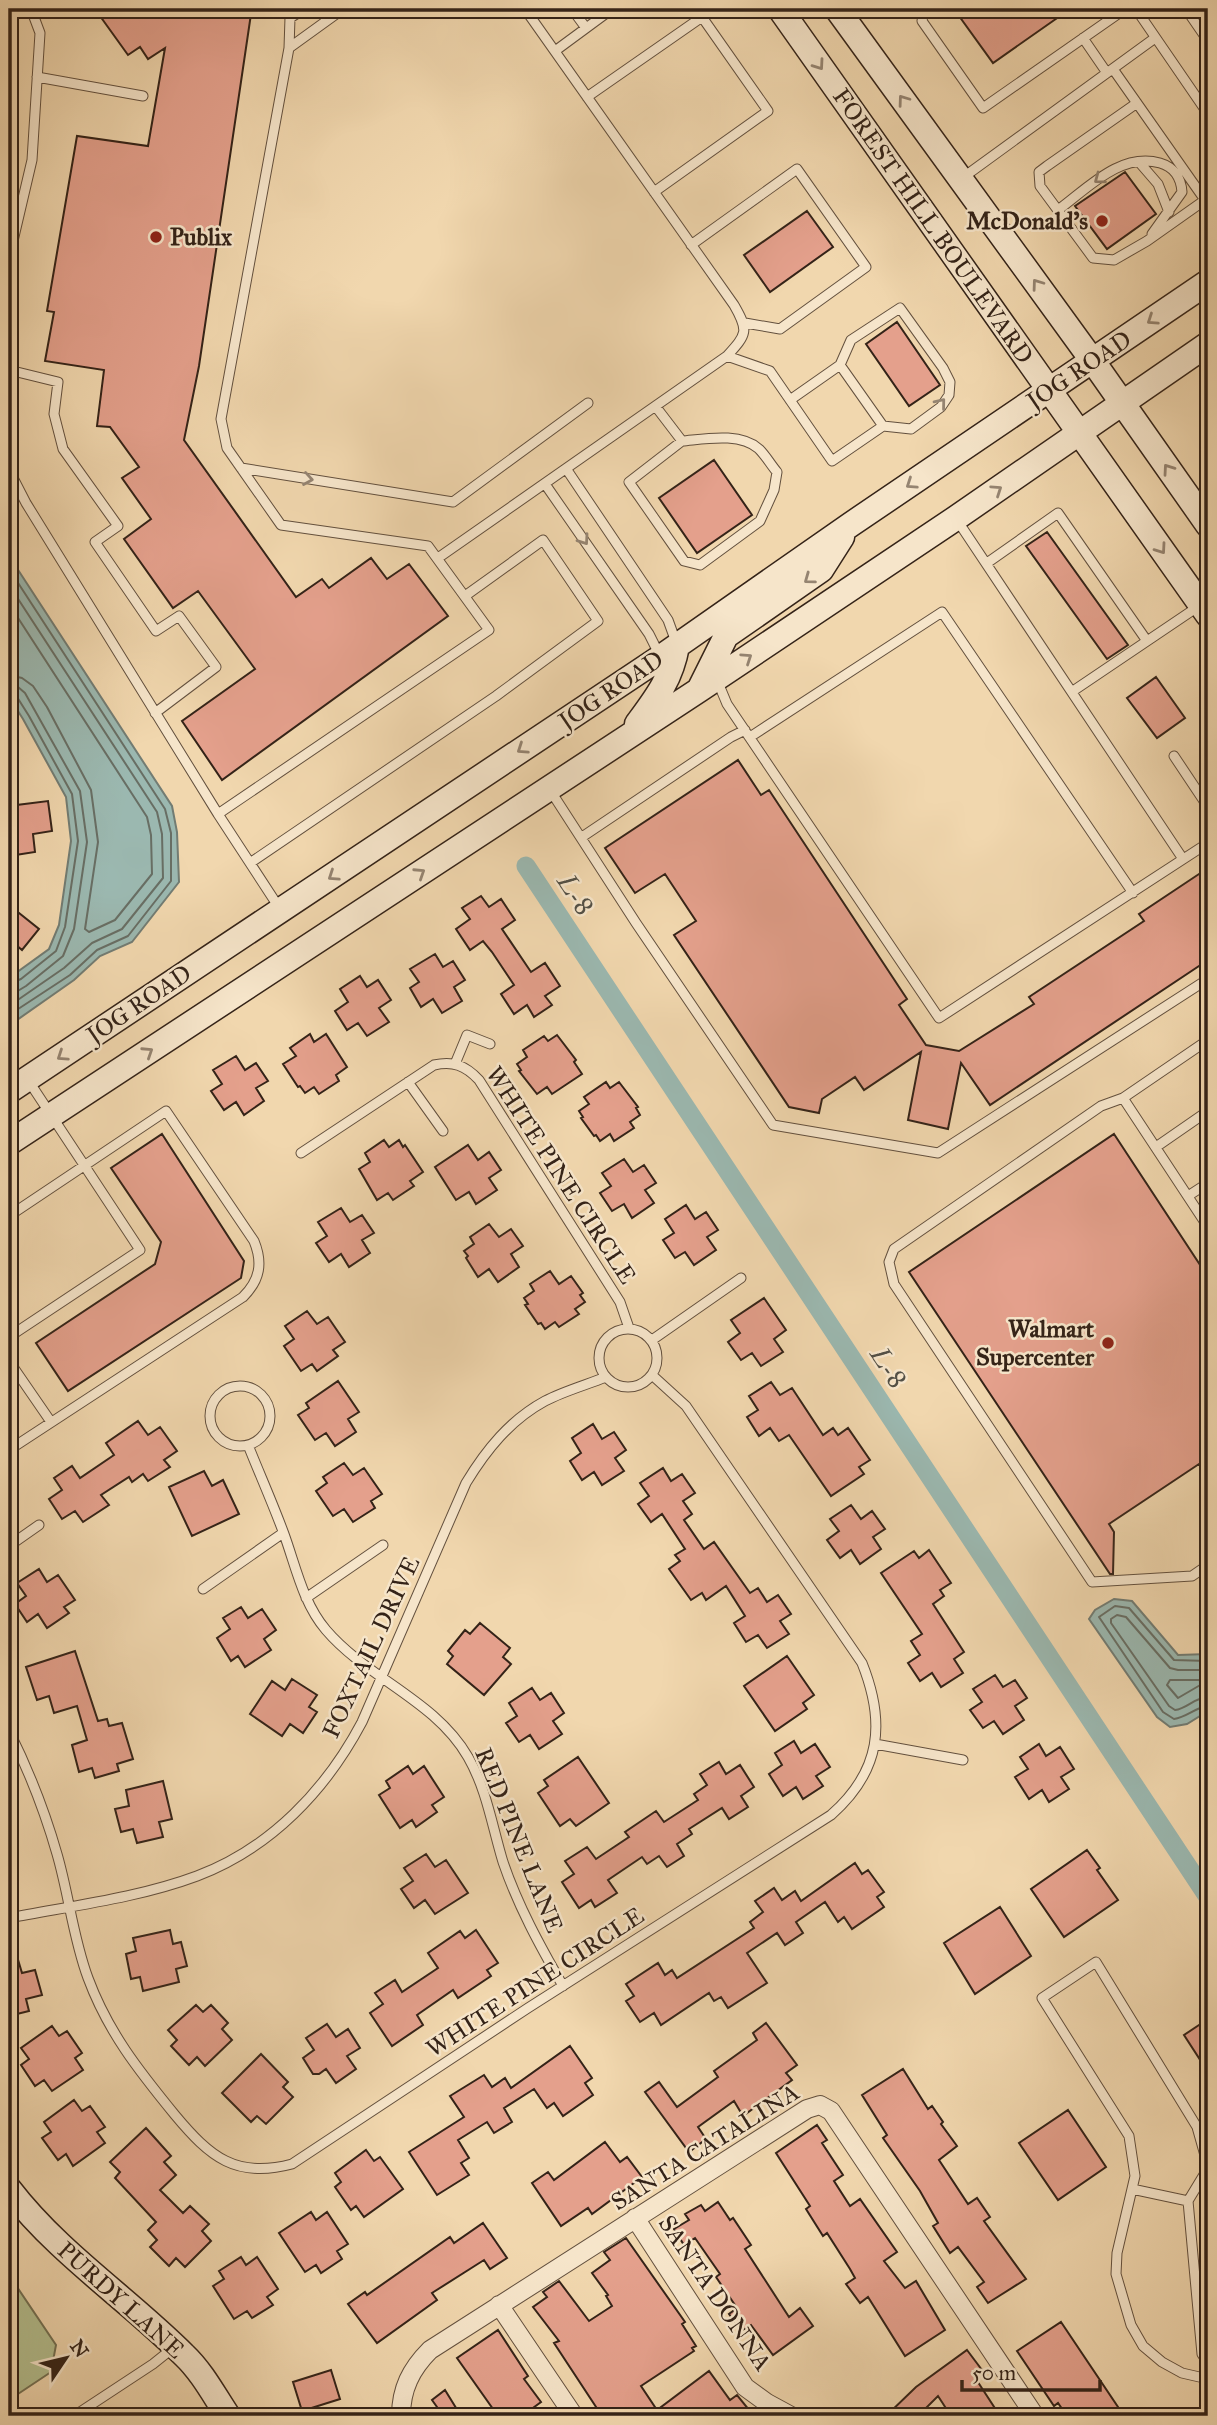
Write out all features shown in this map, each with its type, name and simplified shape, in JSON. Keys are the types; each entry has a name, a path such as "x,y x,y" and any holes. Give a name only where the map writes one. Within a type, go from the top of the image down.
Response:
{"main road":[{"name":"FOREST HILL BOULEVARD","path":"780,9 1204,610"},
{"name":"FOREST HILL BOULEVARD","path":"837,9 1092,360 1208,525"},
{"name":"JOG ROAD","path":"18,1084 669,651 1208,282"},
{"name":"JOG ROAD","path":"9,1143 708,684 956,518 1208,344"},
{"path":"708,684 726,636 821,570 850,525"},
{"path":"629,736 664,688 673,669 669,651"},
{"name":"PURDY LANE","path":"9,2189 55,2243 194,2366 228,2416"}],"street":[{"name":"SANTA CATALINA","path":"401,2416 405,2385 420,2360 442,2341 807,2109 820,2105 831,2110 1035,2416"},
{"name":"SANTA DONNA","path":"635,2218 745,2386 766,2403 791,2416"},
{"path":"499,2305 574,2416"}],"lane":[{"path":"9,258 32,160 40,33 31,9"},
{"path":"218,814 489,630 428,546 281,525 227,448 221,419 289,48 290,18 284,9"},
{"path":"290,18 304,9"},
{"path":"289,48 343,9"},
{"path":"438,558 727,356 743,338 745,323 525,9"},
{"path":"572,9 586,28"},
{"path":"555,51 612,9"},
{"path":"924,9 922,21 983,108 1125,9"},
{"path":"1136,9 1208,114"},
{"path":"1186,9 1208,41"},
{"path":"587,96 702,17 760,99 768,111 654,192"},
{"path":"1083,38 1137,103 1206,201 1114,260 1093,258 1040,186 1039,172 1137,103"},
{"path":"961,179 1155,38"},
{"path":"37,77 143,96"},
{"path":"1058,210 1116,167 1154,161 1164,164 1177,175 1182,192 1147,241"},
{"path":"1139,162 1158,184 1169,212"},
{"path":"691,244 797,169 866,267 780,329 745,323"},
{"path":"727,356 770,371 832,461 883,426 911,429 941,407 948,395 950,382 900,308 851,340 840,365 790,400"},
{"path":"840,365 883,426"},
{"path":"9,370 58,382 54,414 62,449 118,526 95,542 156,631 179,616 216,667 155,713"},
{"path":"241,468 453,502 588,403"},
{"path":"656,407 682,441"},
{"path":"717,438 744,442 758,448 777,472 774,490 760,521 700,565 684,561 629,482 682,441 717,438"},
{"path":"9,470 26,503 155,713 281,910"},
{"path":"567,470 668,620 669,651"},
{"path":"545,484 649,634 669,651"},
{"path":"987,563 1058,513 1147,641"},
{"path":"956,518 1184,859"},
{"path":"250,863 496,696 598,621 542,540 465,596"},
{"path":"1073,691 1147,641 1204,610"},
{"path":"582,837 731,737 747,734 942,612 1133,893"},
{"path":"708,684 727,704 939,1018 1208,843"},
{"path":"1174,756 1208,807"},
{"path":"549,788 772,1125 938,1153 1208,979"},
{"path":"455,1064 467,1035 490,1044"},
{"path":"1208,1040 1123,1098 1101,1106 894,1250 888,1262 894,1284 1092,1582 1192,1576 1208,1565"},
{"name":"WHITE PINE CIRCLE","path":"301,1153 434,1065 455,1064 470,1070 479,1080 620,1302 629,1328"},
{"path":"408,1082 443,1131"},
{"path":"9,1337 140,1250 52,1115 18,1084"},
{"path":"1123,1098 1208,1227"},
{"path":"9,1216 166,1111 254,1241 260,1265 258,1277 243,1297 9,1450"},
{"path":"1156,1147 1208,1111"},
{"path":"1188,1196 1208,1183"},
{"path":"652,1340 741,1278"},
{"path":"629,1328 639,1330 652,1340 658,1353 658,1363 652,1375 640,1385 631,1387 614,1383 606,1377 599,1360 603,1342 619,1330 629,1328"},
{"path":"9,1361 51,1422"},
{"name":"WHITE PINE CIRCLE","path":"9,1731 41,1804 58,1855 88,1979 106,2020 140,2074 185,2129 205,2148 230,2162 256,2170 269,2170 292,2164 563,1986 831,1815 859,1783 875,1744 875,1702 872,1688 855,1651 686,1406 652,1375"},
{"name":"FOXTAIL DRIVE","path":"9,1918 159,1888 197,1876 258,1844 290,1819 335,1768 362,1721 466,1483 481,1459 500,1436 522,1416 546,1400 606,1377"},
{"path":"231,1387 250,1387 265,1399 269,1408 270,1417 264,1435 248,1445 239,1446 221,1440 211,1424 211,1406 223,1391 231,1387"},
{"name":"RED PINE LANE","path":"248,1445 284,1533 306,1598 328,1632 347,1651 442,1722 469,1758 482,1785 503,1860 520,1906 563,1986"},
{"path":"9,1546 39,1525"},
{"path":"203,1588 284,1533"},
{"path":"306,1598 383,1545"},
{"path":"875,1744 963,1760"},
{"path":"1208,2363 1202,2354 1188,2201 1208,2167 1196,2127 1096,1962 1041,1998 1129,2136 1135,2176 1116,2253 1116,2274 1130,2325 1143,2346 1162,2362 1182,2373 1208,2379"},
{"path":"1132,2189 1188,2201"},
{"path":"74,2416 153,2364 174,2346"}],"green space":[{"path":"9,2275 56,2345 51,2372 9,2400"}],"water":[{"path":"9,556 172,806 177,832 179,882 132,942 100,956 74,980 17,1020 9,1022 9,978 49,949 59,925 71,841 66,797 9,697"},
{"path":"1114,1599 1132,1601 1178,1655 1208,1654 1208,1711 1187,1724 1170,1727 1157,1717 1089,1619 1095,1610"}],"building":[{"path":"95,9 247,9 251,14 199,366 184,440 296,597 322,579 329,588 371,558 387,579 409,564 448,616 222,780 182,721 255,669 198,591 173,608 124,539 151,519 122,478 139,467 110,427 97,426 104,370 45,361 54,312 47,311 77,136 148,146 165,48 148,59 140,47 128,55"},
{"path":"954,9 1070,9 993,63"},
{"path":"1125,172 1156,214 1107,249 1075,206"},
{"path":"807,211 833,247 770,292 744,255"},
{"path":"897,322 940,385 909,406 866,344"},
{"path":"714,460 752,515 697,553 659,498"},
{"path":"1047,532 1128,645 1107,659 1026,546"},
{"path":"1156,677 1185,718 1157,738 1127,698"},
{"path":"738,760 761,795 769,790 907,999 899,1005 926,1045 959,1051 1034,1004 1029,997 1144,921 1139,914 1208,868 1208,960 990,1105 961,1063 948,1129 908,1120 921,1052 864,1090 855,1077 822,1099 819,1113 789,1107 674,935 696,921 665,874 635,893 605,848"},
{"path":"48,801 52,831 33,834 35,852 9,856 9,806"},
{"path":"481,896 489,907 501,899 515,920 502,929 531,972 545,963 560,986 545,996 552,1005 534,1017 527,1005 514,1014 501,994 514,985 492,952 483,941 470,950 456,929 470,919 462,908"},
{"path":"9,905 39,929 22,950 9,939"},
{"path":"435,954 443,967 453,961 465,980 454,987 462,1001 442,1013 433,999 421,1007 410,988 419,982 410,969"},
{"path":"360,976 367,987 378,980 391,1000 379,1008 389,1022 367,1036 358,1023 347,1030 335,1011 348,1002 340,989"},
{"path":"310,1034 314,1042 326,1034 347,1067 336,1075 339,1081 319,1094 314,1087 305,1093 283,1064 296,1056 290,1048"},
{"path":"557,1035 576,1060 574,1062 582,1074 552,1094 547,1087 537,1094 519,1071 521,1070 517,1064 527,1057 523,1050 544,1036 548,1041"},
{"path":"236,1056 245,1070 256,1063 268,1081 256,1088 264,1101 244,1115 236,1102 224,1110 211,1091 222,1084 213,1070"},
{"path":"606,1082 610,1088 619,1082 638,1107 636,1108 640,1115 630,1122 634,1128 614,1141 610,1134 600,1141 594,1136 579,1111 589,1104 584,1097"},
{"path":"162,1134 244,1261 241,1278 68,1391 36,1343 155,1264 161,1242 111,1168"},
{"path":"1114,1134 1208,1277 1208,1475 1199,1464 1109,1524 1114,1532 1113,1574 1110,1574 909,1272"},
{"path":"384,1140 389,1147 399,1140 423,1172 410,1181 414,1186 393,1200 388,1193 377,1200 359,1169 370,1162 365,1153"},
{"path":"468,1145 478,1160 489,1152 501,1170 489,1178 497,1190 476,1204 469,1192 456,1200 435,1167"},
{"path":"624,1159 633,1172 644,1165 656,1183 645,1190 654,1203 632,1218 624,1204 612,1211 600,1193 611,1186 602,1173"},
{"path":"686,1205 695,1219 706,1212 718,1230 707,1237 716,1250 694,1265 685,1252 675,1258 663,1240 674,1233 665,1219"},
{"path":"341,1208 350,1222 362,1215 374,1233 362,1240 370,1253 349,1267 341,1254 329,1262 316,1243 327,1236 318,1222"},
{"path":"489,1224 499,1237 511,1229 523,1246 511,1254 519,1267 498,1282 489,1269 478,1277 464,1251 474,1244 470,1237"},
{"path":"550,1271 559,1284 571,1276 583,1293 580,1295 585,1302 575,1309 579,1314 559,1327 555,1322 545,1329 541,1323 538,1324 525,1305 528,1304 524,1298 534,1291 530,1284"},
{"path":"764,1298 786,1330 774,1339 783,1352 761,1366 752,1353 741,1360 728,1342 740,1333 731,1320"},
{"path":"307,1311 317,1324 328,1317 345,1342 333,1350 338,1356 317,1371 312,1364 301,1371 284,1346 294,1339 285,1326"},
{"path":"338,1381 359,1412 348,1419 356,1432 335,1446 326,1433 315,1440 298,1415 309,1408 306,1403"},
{"path":"771,1382 780,1395 792,1388 823,1435 833,1428 838,1435 848,1428 870,1460 859,1467 864,1474 831,1496 789,1435 779,1441 770,1428 759,1436 747,1417 758,1410 749,1396"},
{"path":"138,1421 148,1435 160,1427 177,1451 164,1460 170,1467 148,1481 143,1474 132,1482 129,1477 101,1495 109,1505 83,1522 75,1511 62,1519 49,1499 62,1490 54,1478 72,1466 80,1478 114,1455 106,1443"},
{"path":"593,1424 602,1439 614,1432 626,1450 615,1458 624,1471 602,1485 594,1472 582,1480 570,1461 581,1453 572,1438"},
{"path":"344,1463 353,1475 364,1468 382,1494 371,1501 375,1508 353,1522 344,1509 333,1516 316,1491 327,1483 323,1477"},
{"path":"663,1468 671,1481 682,1474 695,1493 683,1501 692,1514 684,1520 704,1549 714,1542 750,1593 758,1588 767,1602 778,1595 791,1614 780,1621 789,1634 767,1648 758,1635 746,1642 734,1623 745,1616 726,1586 706,1600 702,1593 691,1600 669,1569 680,1561 675,1555 685,1549 662,1514 651,1522 638,1504 649,1496 640,1483"},
{"path":"204,1471 212,1486 223,1480 239,1514 192,1536 169,1487"},
{"path":"851,1505 861,1519 872,1511 885,1529 873,1537 881,1549 860,1564 851,1550 840,1558 827,1540 839,1531 830,1519"},
{"path":"929,1550 951,1583 940,1590 944,1596 933,1604 964,1652 954,1659 963,1673 941,1687 932,1673 920,1681 908,1663 920,1655 911,1641 922,1634 881,1573 914,1551 919,1558"},
{"path":"39,1569 47,1582 58,1575 75,1600 64,1607 69,1613 47,1628 38,1614 27,1622 15,1604 26,1596 17,1583"},
{"path":"241,1607 248,1618 262,1609 276,1630 264,1639 271,1650 245,1667 238,1656 231,1661 217,1638 230,1629 223,1618"},
{"path":"480,1623 510,1648 503,1657 511,1664 484,1695 447,1664 453,1656 448,1651 465,1630 470,1634"},
{"path":"75,1651 98,1721 107,1719 109,1726 122,1723 133,1759 117,1764 119,1771 95,1778 92,1768 79,1772 72,1745 87,1740 77,1706 54,1713 49,1696 37,1700 26,1667"},
{"path":"787,1656 814,1695 803,1703 807,1709 775,1731 744,1686"},
{"path":"995,1675 1003,1687 1015,1680 1027,1698 1015,1706 1024,1720 1003,1734 994,1721 983,1728 970,1710 982,1702 973,1689"},
{"path":"292,1679 317,1695 309,1707 317,1712 303,1733 290,1724 282,1736 250,1714 272,1681 285,1690"},
{"path":"532,1688 540,1700 551,1693 564,1713 553,1721 562,1734 539,1749 530,1735 519,1742 506,1723 517,1716 509,1703"},
{"path":"794,1741 801,1753 815,1744 830,1767 816,1776 823,1786 803,1799 796,1787 783,1796 769,1774 782,1765 775,1753"},
{"path":"1039,1744 1046,1756 1060,1747 1074,1769 1061,1777 1069,1789 1049,1802 1042,1790 1029,1799 1015,1777 1028,1769 1020,1757"},
{"path":"578,1757 609,1803 576,1826 570,1819 560,1826 538,1793 548,1786 544,1780"},
{"path":"719,1762 726,1774 740,1765 754,1787 741,1796 748,1807 729,1819 722,1808 689,1829 692,1834 677,1844 684,1856 667,1867 659,1856 647,1864 642,1857 608,1880 617,1893 595,1907 591,1900 579,1908 562,1882 574,1874 565,1861 587,1847 596,1859 629,1837 625,1832 656,1811 664,1822 698,1800 694,1794 707,1785 700,1774"},
{"path":"408,1766 413,1774 424,1766 444,1797 432,1805 437,1812 416,1827 412,1820 400,1828 379,1795 390,1788 386,1781"},
{"path":"163,1781 172,1819 159,1822 163,1837 137,1843 133,1829 121,1832 115,1809 129,1806 126,1790"},
{"path":"1087,1850 1118,1900 1064,1937 1031,1889"},
{"path":"426,1854 435,1867 446,1860 468,1893 435,1914 425,1900 414,1908 401,1889 413,1881 404,1868"},
{"path":"855,1863 862,1874 868,1870 884,1892 877,1897 884,1907 852,1929 844,1917 838,1922 825,1902 796,1922 803,1933 785,1945 777,1933 747,1953 767,1983 728,2008 721,1997 714,2001 709,1993 661,2025 654,2013 640,2022 626,2001 634,1996 626,1984 658,1963 665,1975 672,1970 677,1978 754,1928 750,1922 763,1912 755,1901 774,1888 782,1900 795,1891 801,1901"},
{"path":"1000,1907 1031,1956 975,1994 944,1943"},
{"path":"170,1930 173,1944 181,1942 187,1966 176,1969 179,1982 143,1991 140,1977 131,1979 126,1954 136,1951 133,1938"},
{"path":"476,1930 498,1963 487,1970 491,1976 458,1998 453,1990 417,2015 423,2025 392,2046 370,2013 383,2004 375,1993 395,1980 402,1992 438,1968 428,1953 460,1931 465,1938"},
{"path":"13,1943 22,1973 35,1970 42,1995 26,1999 29,2011 9,2016 9,1944"},
{"path":"196,2005 203,2012 211,2005 228,2023 222,2029 232,2040 205,2066 197,2057 189,2065 171,2046 177,2040 168,2030"},
{"path":"1208,2019 1208,2072 1184,2035"},
{"path":"766,2023 797,2065 786,2073 792,2080 743,2116 734,2101 698,2127 706,2139 689,2152 645,2092 659,2082 677,2107 718,2077 714,2071 757,2040 753,2033"},
{"path":"327,2024 336,2037 348,2029 360,2048 347,2056 356,2069 336,2083 326,2069 319,2074 313,2074 303,2058 314,2050 306,2038"},
{"path":"52,2026 59,2036 67,2031 82,2053 75,2058 83,2070 52,2091 44,2080 35,2086 21,2065 29,2059 21,2048"},
{"path":"570,2046 592,2078 585,2083 593,2095 563,2116 554,2103 547,2108 534,2089 504,2108 512,2122 494,2133 487,2122 458,2140 469,2158 461,2163 469,2175 437,2195 409,2152 464,2117 450,2096 484,2075 492,2087 505,2078 511,2088"},
{"path":"261,2054 288,2082 283,2087 293,2097 266,2124 257,2116 251,2122 222,2093"},
{"path":"903,2069 928,2109 932,2106 957,2146 939,2160 968,2204 977,2198 990,2217 984,2221 1026,2279 988,2303 977,2287 984,2282 958,2247 950,2253 933,2226 938,2223 920,2191 883,2138 887,2135 862,2095"},
{"path":"74,2100 82,2111 90,2106 105,2127 97,2132 105,2143 73,2166 66,2154 58,2160 42,2138 51,2132 44,2122"},
{"path":"1068,2110 1106,2167 1058,2200 1019,2143"},
{"path":"817,2125 827,2140 822,2143 843,2175 834,2181 850,2206 860,2199 897,2252 884,2261 905,2288 916,2281 945,2330 905,2356 868,2297 860,2303 846,2284 855,2278 827,2233 823,2236 806,2209 810,2206 776,2153"},
{"path":"146,2128 171,2156 164,2162 176,2175 160,2190 183,2213 190,2206 209,2224 202,2231 211,2241 185,2267 176,2258 169,2266 150,2247 157,2240 148,2230 156,2222 115,2178 120,2172 110,2162"},
{"path":"605,2142 620,2162 627,2157 642,2177 592,2214 588,2208 561,2226 532,2183 548,2172 554,2180"},
{"path":"366,2150 374,2161 380,2157 403,2189 364,2217 356,2206 351,2210 335,2187 341,2182 335,2173"},
{"path":"718,2202 730,2220 733,2218 751,2245 745,2249 789,2317 800,2308 813,2326 773,2355 751,2325 741,2331 729,2314 737,2308 716,2277 720,2274 695,2238 684,2245 674,2229 689,2220 685,2214 701,2205 705,2211"},
{"path":"311,2212 316,2220 327,2212 348,2244 337,2251 342,2259 321,2273 316,2265 305,2272 279,2233"},
{"path":"483,2223 507,2258 490,2269 484,2260 432,2293 437,2300 377,2343 348,2304 365,2292 367,2295 450,2237 454,2243"},
{"path":"626,2238 685,2322 682,2324 696,2346 692,2348 694,2351 641,2386 657,2410 709,2371 730,2400 737,2395 754,2416 602,2416 554,2343 559,2341 533,2307 547,2297 543,2292 559,2281 589,2321 612,2306 606,2296 608,2295 592,2273 610,2260 604,2252"},
{"path":"241,2257 246,2265 257,2257 278,2289 267,2297 273,2305 252,2318 247,2311 234,2319 213,2286 224,2279 219,2271"},
{"path":"1061,2322 1118,2407 1104,2416 1067,2416 1058,2403 1054,2406 1017,2351"},
{"path":"498,2330 528,2376 524,2379 541,2402 522,2416 498,2416 457,2358"},
{"path":"967,2350 982,2370 974,2376 1000,2416 951,2416 938,2396 918,2416 886,2416 916,2387"},
{"path":"331,2370 340,2399 302,2411 293,2382"},
{"path":"445,2390 461,2416 425,2416 437,2407 432,2400"}],"waterway":[{"name":"L-8","path":"526,866 1208,1897"}],"place":[{"name":"McDonald's","path":"1102,221"},
{"name":"Publix","path":"156,237"},
{"name":"Walmart Supercenter","path":"1108,1343"}]}
